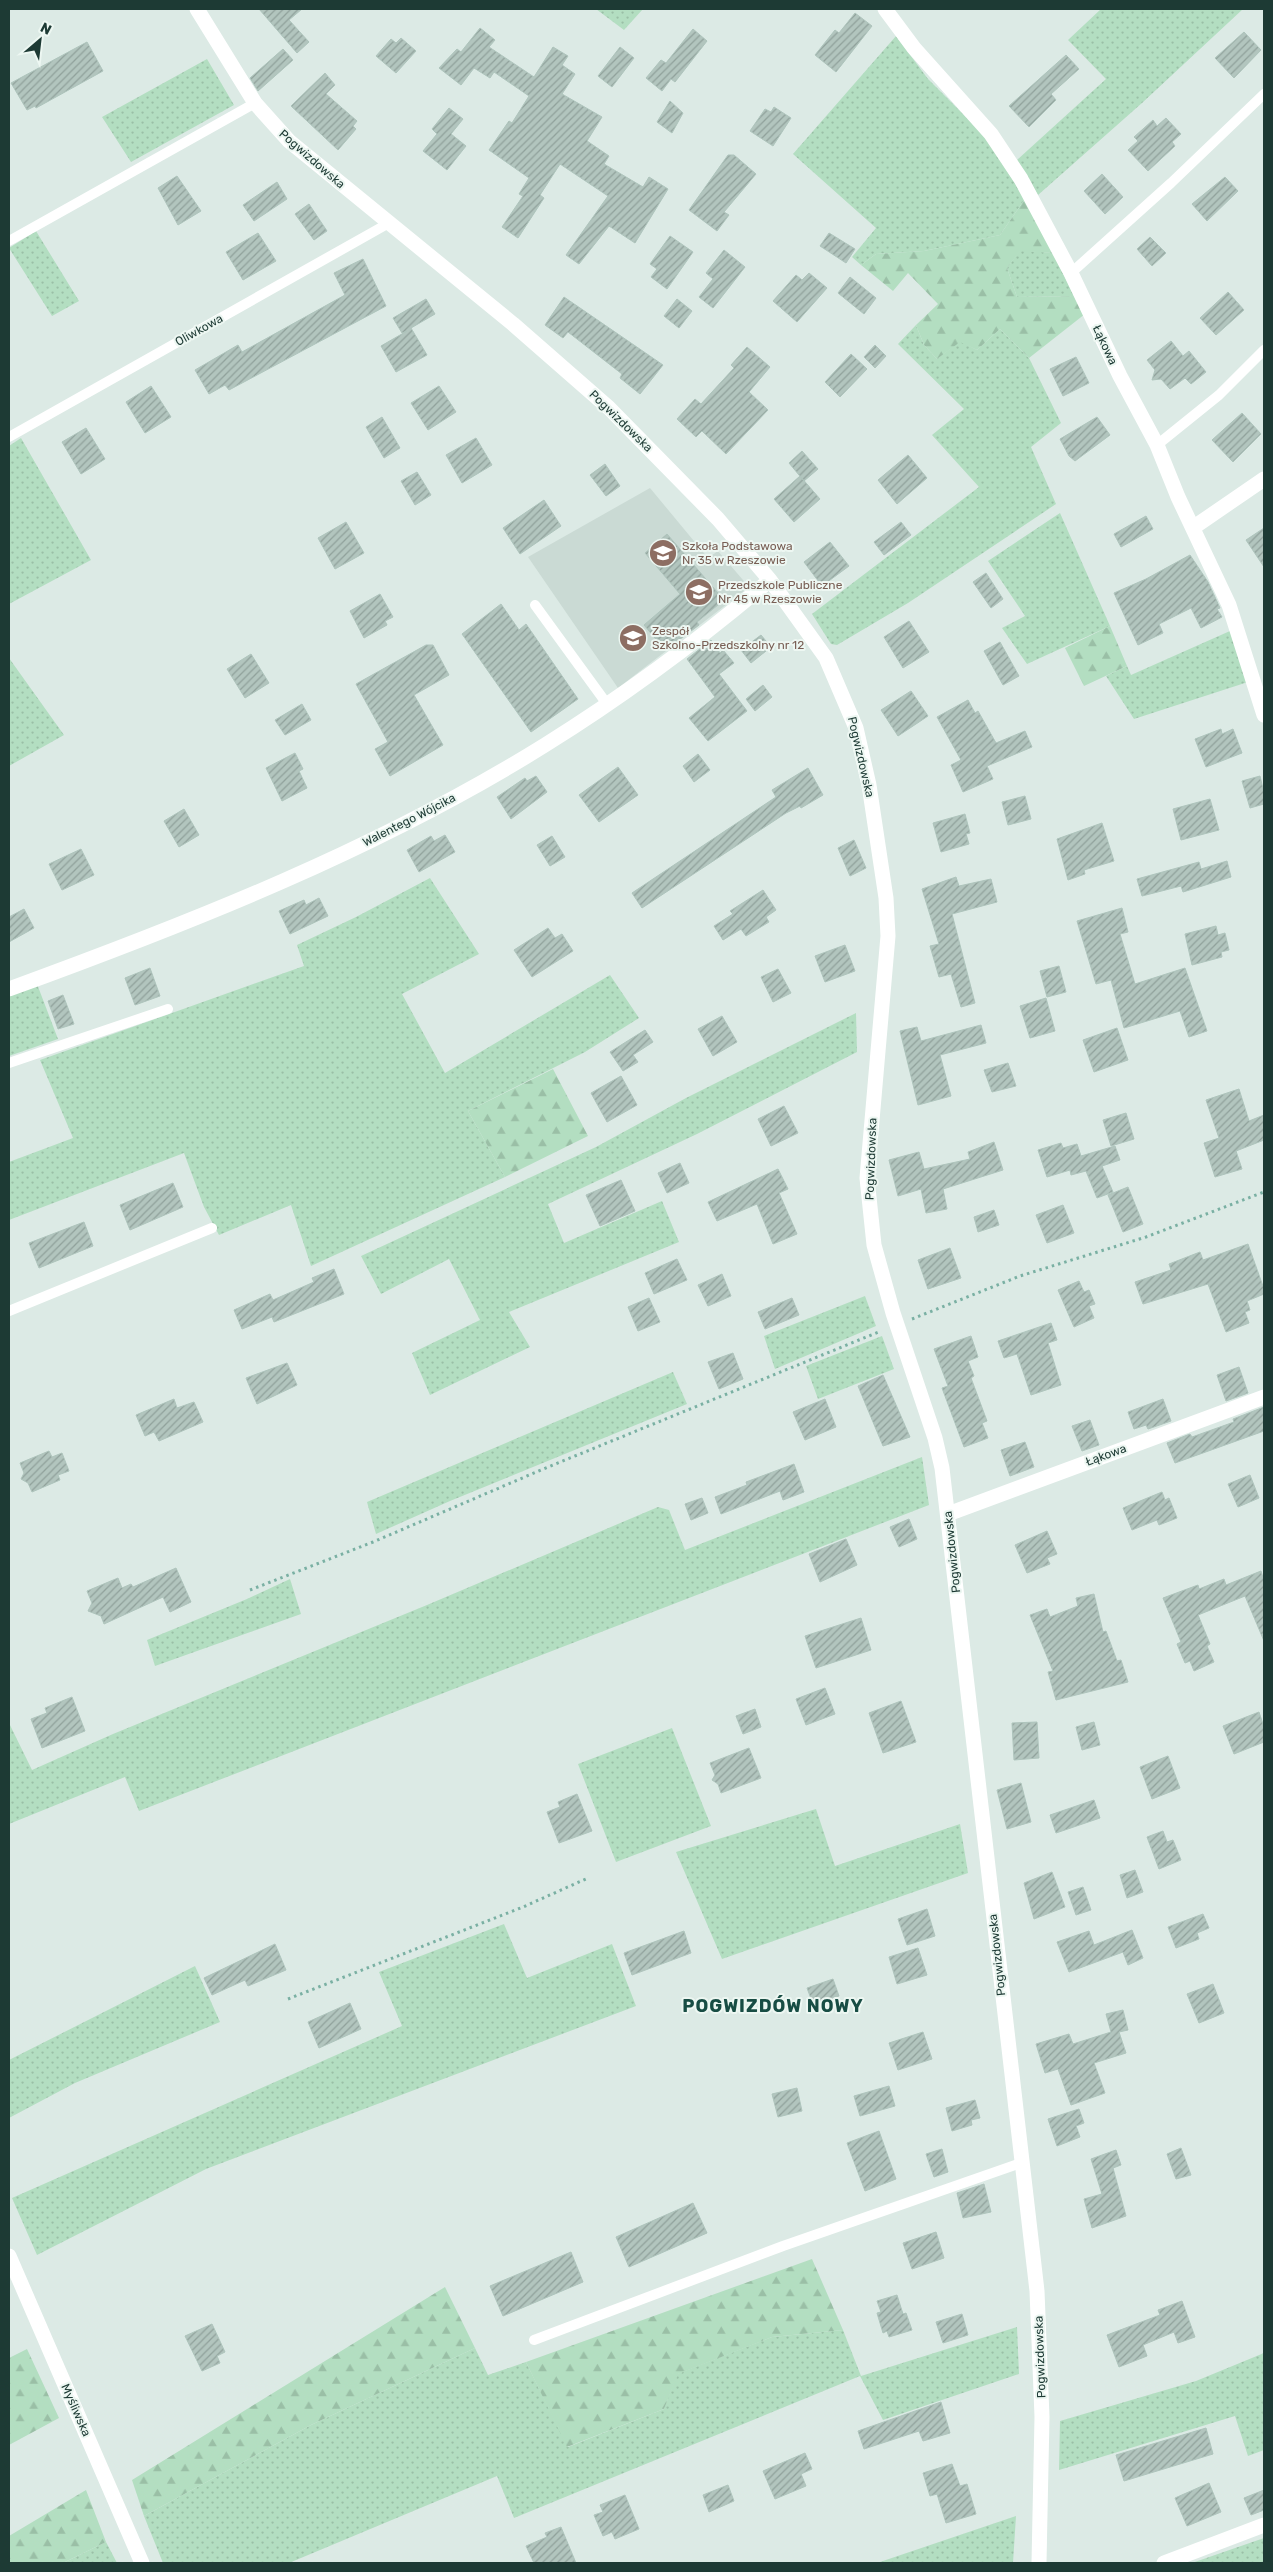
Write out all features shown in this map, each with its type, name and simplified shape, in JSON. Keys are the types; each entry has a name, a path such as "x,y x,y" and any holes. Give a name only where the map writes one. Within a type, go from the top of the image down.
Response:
{"street":[{"name":"Pogwizdowska","path":"197,9 255,103 289,141 513,324 609,408 683,481 770,580 826,658 845,698 856,728 871,794 886,898 888,936 870,1139 869,1210 874,1246 897,1324 935,1438 942,1468 948,1514 1040,2333 1042,2425 1039,2563"},
{"name":"Łąkowa","path":"885,9 914,48 991,134 1021,179 1071,273 1120,376 1158,445 1178,497 1230,605 1264,715"},
{"path":"1194,527 1264,479"},
{"name":"Walentego Wójcika","path":"9,989 260,892 356,846 492,775 543,746 607,704 706,633 770,580"},
{"name":"Łąkowa","path":"948,1514 1264,1397"},
{"name":"Myśliwska","path":"9,2256 142,2563"},
{"path":"1164,2563 1264,2525"}],"lane":[{"path":"1071,273 1171,183 1264,94"},
{"path":"9,241 255,103"},
{"name":"Oliwkowa","path":"9,437 390,223"},
{"path":"1158,445 1219,395 1264,350"},
{"path":"535,604 607,704"},
{"path":"9,1063 168,1009"},
{"path":"9,1311 212,1228"},
{"path":"534,2340 783,2246 1021,2163"}],"path":[{"path":"250,1590 373,1542 548,1467 897,1324 1020,1276 1146,1237 1264,1192"},
{"path":"288,1999 523,1907 588,1878"}],"shaded area":[{"name":"Zespół Szkolno-Przedszkolny nr 12","path":"650,488 708,558 718,551 749,587 618,688 528,557"}],"green space":[{"path":"596,9 643,9 624,30"},
{"path":"1101,9 1243,9 1142,103 1038,195 1017,160 1106,79 1068,40"},
{"path":"896,36 928,79 985,136 1025,199 1000,235 924,251 876,254 861,265 852,257 876,228 793,154"},
{"path":"207,59 234,105 131,162 102,117"},
{"path":"1025,199 1053,253 1020,251 1007,268 1017,297 1074,296 1085,314 1029,358 1000,329 977,350 960,342 937,359 924,345 916,325 938,304 908,273 893,291 861,265 876,254 924,251 1000,235"},
{"path":"36,231 79,301 52,316 9,248"},
{"path":"1020,250 1053,253 1074,296 1017,297 1007,268"},
{"path":"916,325 924,345 937,359 960,341 977,350 1000,329 1029,358 1061,423 1031,447 1056,504 908,603 837,645 831,644 812,614 979,487 932,435 964,409 898,344"},
{"path":"21,438 91,560 9,604 9,446"},
{"path":"1060,513 1110,626 1027,664 1002,628 1025,616 988,561"},
{"path":"1110,626 1127,666 1084,686 1065,648"},
{"path":"1230,631 1248,682 1134,719 1106,676 1127,666 1131,675"},
{"path":"9,658 64,735 9,766"},
{"path":"430,878 479,954 402,994 445,1073 610,975 639,1018 585,1052 468,1111 505,1177 311,1266 291,1205 219,1235 204,1207 184,1153 9,1220 9,1162 73,1138 40,1060 304,966 297,945 356,917"},
{"path":"37,984 58,1039 9,1056 9,995"},
{"path":"856,1013 857,1052 697,1134 548,1204 564,1243 662,1201 679,1242 509,1312 530,1347 430,1395 412,1353 480,1320 449,1259 381,1294 361,1256 596,1147 686,1098"},
{"path":"553,1069 588,1136 505,1177 468,1111"},
{"path":"865,1296 876,1326 775,1369 764,1336"},
{"path":"882,1336 894,1369 818,1399 806,1366"},
{"path":"673,1372 687,1404 450,1501 376,1534 367,1502"},
{"path":"922,1457 929,1505 139,1811 125,1777 9,1824 9,1723 32,1770 113,1734 427,1605 658,1507 669,1510 685,1550"},
{"path":"290,1579 301,1614 155,1666 147,1640 247,1599"},
{"path":"672,1728 711,1826 616,1862 578,1764"},
{"path":"816,1809 835,1866 960,1824 968,1873 722,1959 676,1852"},
{"path":"504,1924 527,1978 612,1944 636,2006 206,2169 37,2255 12,2198 402,2026 379,1972"},
{"path":"195,1966 220,2022 75,2083 9,2118 9,2060"},
{"path":"812,2259 843,2330 772,2337 678,2374 664,2409 567,2447 526,2362"},
{"path":"445,2287 475,2348 311,2425 144,2516 132,2480"},
{"path":"1017,2327 1019,2374 883,2420 860,2376 514,2518 497,2476 289,2563 163,2563 144,2516 311,2425 475,2348 488,2375 526,2362 568,2447 664,2409 677,2374 772,2337 843,2330 861,2376"},
{"path":"27,2349 59,2418 9,2445 9,2358"},
{"path":"1264,2353 1264,2450 1248,2456 1235,2416 1059,2470 1060,2421 1196,2381"},
{"path":"86,2490 106,2542 63,2563 9,2563 9,2536"},
{"path":"1016,2516 1013,2563 877,2563"},
{"path":"1264,2538 1264,2563 1192,2563"},
{"path":"106,2542 117,2563 63,2563"}],"building":[{"path":"259,9 302,9 289,20 309,42 297,53"},
{"path":"855,13 872,26 836,72 815,55 835,30 839,33"},
{"path":"480,28 495,40 489,47 534,77 553,47 568,56 562,65 575,74 562,94 602,117 587,141 609,156 604,164 643,187 649,177 668,189 635,243 609,226 579,264 566,255 608,196 560,164 540,195 544,198 518,238 502,227 523,196 519,194 529,178 489,150 509,121 512,123 529,96 494,72 490,78 474,68 461,85 439,68 457,49 461,52"},
{"path":"693,29 707,41 675,82 671,79 662,91 646,78 661,60 666,63"},
{"path":"1244,32 1261,50 1234,78 1215,58"},
{"path":"401,38 416,51 396,73 376,56 391,39 396,43"},
{"path":"87,42 103,71 36,108 35,106 27,110 11,83"},
{"path":"620,47 634,58 612,87 598,76"},
{"path":"283,49 293,60 258,91 250,78"},
{"path":"1066,55 1079,69 1051,94 1056,100 1029,127 1009,106"},
{"path":"325,73 335,85 326,94 357,121 353,126 356,129 338,150 291,106"},
{"path":"670,101 683,113 672,133 657,122"},
{"path":"774,107 791,118 773,146 750,131 765,109 771,112"},
{"path":"449,108 463,119 451,134 466,146 447,170 423,151 437,134 432,129"},
{"path":"1166,118 1181,134 1172,142 1175,146 1148,171 1128,150 1138,141 1134,137 1153,120 1157,126"},
{"path":"728,155 734,155 756,174 724,212 729,215 717,231 689,210"},
{"path":"1102,174 1123,197 1105,214 1084,191"},
{"path":"177,176 201,211 178,225 158,188"},
{"path":"1225,177 1238,191 1207,221 1192,204"},
{"path":"277,182 287,199 254,221 243,205"},
{"path":"309,204 327,231 314,240 295,214"},
{"path":"258,233 276,261 243,280 226,252"},
{"path":"829,233 855,249 846,263 820,246"},
{"path":"670,236 693,252 667,289 651,277 657,269 650,264"},
{"path":"1150,237 1166,253 1152,266 1137,249"},
{"path":"724,250 745,267 713,308 699,297 713,279 706,273"},
{"path":"363,259 386,306 229,390 225,385 209,394 195,370 238,345 242,352 345,295 334,273"},
{"path":"809,273 827,288 797,322 773,301 796,275 802,280"},
{"path":"850,277 876,298 864,314 838,293"},
{"path":"1228,292 1244,310 1216,335 1200,318"},
{"path":"564,297 663,365 640,394 620,378 622,374 568,332 563,338 545,325"},
{"path":"426,299 435,314 411,328 427,355 396,372 381,346 407,331 402,333 393,318"},
{"path":"677,299 692,311 679,328 664,316"},
{"path":"1171,341 1183,356 1189,351 1206,372 1191,384 1185,378 1170,389 1161,379 1152,380 1155,370 1147,360"},
{"path":"875,345 886,356 875,368 864,357"},
{"path":"747,347 770,367 749,392 768,410 726,454 702,431 696,437 677,419 695,399 701,404 734,368 731,365"},
{"path":"851,354 867,369 840,397 825,382"},
{"path":"1076,357 1089,383 1063,396 1050,369"},
{"path":"151,386 171,417 145,433 126,402"},
{"path":"439,386 456,412 428,430 411,403"},
{"path":"1242,413 1261,434 1233,462 1212,440"},
{"path":"382,417 400,448 384,458 366,427"},
{"path":"1097,417 1110,435 1075,461 1069,456 1060,439"},
{"path":"86,428 105,459 81,474 62,442"},
{"path":"476,438 492,465 462,483 446,455"},
{"path":"802,451 818,469 804,481 789,463"},
{"path":"908,455 927,478 897,504 878,480"},
{"path":"605,464 620,486 606,496 590,475"},
{"path":"417,472 431,495 415,505 401,481"},
{"path":"800,476 820,499 794,522 774,499"},
{"path":"544,500 561,526 520,554 503,528"},
{"path":"1146,516 1153,529 1121,547 1114,534"},
{"path":"346,522 364,553 335,569 318,538"},
{"path":"901,522 911,535 884,555 874,542"},
{"path":"1264,528 1264,567 1246,540"},
{"path":"667,534 724,600 697,622 699,625 665,650 644,625 680,594 645,553"},
{"path":"830,542 849,566 822,586 804,562"},
{"path":"1190,555 1208,582 1220,608 1217,609 1222,617 1201,628 1191,608 1159,624 1163,633 1138,645 1114,593 1146,579"},
{"path":"986,573 1003,599 991,608 973,582"},
{"path":"380,594 393,617 385,621 387,625 364,638 350,611"},
{"path":"501,604 519,630 526,624 578,699 531,732 462,634"},
{"path":"909,621 929,652 903,668 884,637"},
{"path":"761,635 771,647 751,663 741,650"},
{"path":"711,640 720,653 723,650 734,663 719,674 747,711 708,741 689,718 715,697 687,659"},
{"path":"1000,642 1019,676 1003,685 984,651"},
{"path":"426,645 433,645 449,675 414,695 443,745 390,776 375,749 388,742 356,684"},
{"path":"251,654 269,683 245,698 227,669"},
{"path":"763,685 772,697 755,711 746,699"},
{"path":"911,691 928,716 898,736 881,710"},
{"path":"968,700 975,713 978,711 996,743 1025,731 1032,747 987,766 993,779 963,792 951,765 961,760 937,717"},
{"path":"302,704 311,720 285,735 275,720"},
{"path":"1221,729 1222,734 1233,729 1242,753 1206,767 1195,739"},
{"path":"295,753 303,769 299,771 307,788 282,801 266,768"},
{"path":"698,754 710,770 694,782 683,766"},
{"path":"618,767 638,795 599,822 579,795"},
{"path":"808,768 823,795 801,808 800,806 786,813 642,908 632,893 776,797 772,790"},
{"path":"536,776 547,792 511,819 497,797 525,778 527,781"},
{"path":"1260,776 1264,793 1264,804 1250,808 1242,781"},
{"path":"1025,796 1031,819 1008,825 1002,802"},
{"path":"1210,799 1219,830 1181,840 1173,809"},
{"path":"184,809 199,835 179,847 164,821"},
{"path":"965,814 970,833 966,834 969,844 941,852 933,823"},
{"path":"1102,823 1114,861 1084,870 1085,874 1068,880 1057,839"},
{"path":"445,835 455,852 419,872 407,850 431,836 434,841"},
{"path":"552,836 565,857 550,866 537,845"},
{"path":"854,840 866,868 850,876 838,848"},
{"path":"81,849 94,875 62,890 49,864"},
{"path":"1227,861 1231,877 1183,892 1181,886 1142,896 1137,879 1199,862 1201,869"},
{"path":"956,877 959,886 991,879 997,902 952,914 975,1003 961,1007 951,974 939,977 930,946 939,944 922,889"},
{"path":"763,890 776,910 766,917 769,922 746,936 741,929 723,940 714,926 733,914 730,911"},
{"path":"319,898 328,916 290,934 279,911 304,900 306,905"},
{"path":"1122,908 1128,932 1120,934 1135,984 1185,968 1207,1031 1189,1037 1180,1011 1124,1028 1111,980 1096,984 1077,921"},
{"path":"24,909 34,928 9,942 9,917"},
{"path":"1216,926 1218,935 1225,933 1229,950 1221,952 1222,957 1192,965 1185,934"},
{"path":"548,928 555,938 562,934 573,951 532,977 514,950"},
{"path":"845,945 855,971 825,982 815,956"},
{"path":"1059,966 1066,992 1047,997 1040,971"},
{"path":"150,968 160,996 135,1005 125,978"},
{"path":"778,969 791,993 773,1002 761,977"},
{"path":"63,995 74,1024 58,1029 48,1001"},
{"path":"1046,998 1055,1031 1030,1038 1020,1006"},
{"path":"722,1016 737,1042 713,1056 698,1029"},
{"path":"981,1025 986,1043 940,1055 951,1096 918,1105 900,1031 917,1027 921,1041"},
{"path":"1117,1028 1128,1060 1094,1072 1083,1040"},
{"path":"645,1030 653,1042 633,1055 638,1062 623,1071 610,1052"},
{"path":"1008,1063 1016,1086 992,1092 984,1070"},
{"path":"621,1076 637,1105 607,1122 591,1093"},
{"path":"1239,1089 1249,1121 1264,1115 1264,1140 1236,1151 1242,1169 1215,1177 1204,1143 1219,1138 1206,1100"},
{"path":"784,1106 798,1133 771,1146 758,1119"},
{"path":"1126,1113 1134,1139 1111,1146 1103,1120"},
{"path":"994,1142 1003,1170 943,1189 947,1209 926,1213 921,1189 898,1196 889,1160 919,1152 924,1169 970,1159 968,1152"},
{"path":"1061,1143 1063,1148 1077,1144 1081,1156 1115,1146 1120,1160 1102,1166 1113,1192 1097,1198 1086,1171 1071,1175 1070,1170 1047,1177 1038,1150"},
{"path":"680,1163 689,1183 667,1193 658,1173"},
{"path":"778,1169 788,1189 779,1193 797,1234 773,1244 757,1204 717,1221 708,1202"},
{"path":"621,1180 635,1211 600,1226 586,1195"},
{"path":"173,1183 183,1207 130,1230 120,1205"},
{"path":"1128,1187 1143,1224 1123,1232 1108,1195"},
{"path":"1063,1205 1074,1233 1047,1243 1036,1215"},
{"path":"994,1210 999,1225 978,1232 974,1217"},
{"path":"84,1222 93,1246 39,1268 29,1243"},
{"path":"1248,1244 1264,1289 1264,1294 1247,1301 1250,1310 1245,1312 1249,1323 1226,1332 1208,1284 1143,1304 1135,1282 1171,1270 1169,1264 1200,1252 1203,1260"},
{"path":"950,1248 961,1278 928,1289 918,1260"},
{"path":"677,1259 687,1280 654,1294 645,1273"},
{"path":"334,1269 344,1294 274,1322 272,1317 242,1329 234,1310 270,1294 273,1300 314,1282 312,1278"},
{"path":"722,1274 731,1296 708,1306 698,1285"},
{"path":"1079,1281 1084,1292 1089,1290 1095,1304 1089,1306 1094,1318 1074,1327 1058,1290"},
{"path":"649,1298 660,1322 638,1331 628,1307"},
{"path":"792,1298 799,1315 765,1329 758,1312"},
{"path":"1051,1323 1057,1340 1048,1343 1061,1385 1031,1395 1017,1354 1004,1358 998,1341"},
{"path":"971,1336 978,1357 968,1361 974,1376 971,1378 987,1421 982,1423 988,1438 964,1447 942,1388 948,1386 934,1349"},
{"path":"733,1353 743,1379 719,1389 708,1362"},
{"path":"287,1363 297,1385 257,1404 246,1378"},
{"path":"1239,1367 1248,1393 1226,1401 1217,1375"},
{"path":"883,1375 910,1437 883,1446 858,1386"},
{"path":"174,1399 177,1408 194,1402 203,1422 159,1441 154,1432 145,1436 136,1415"},
{"path":"825,1399 836,1427 805,1440 793,1412"},
{"path":"1163,1399 1171,1421 1148,1429 1146,1425 1134,1429 1128,1412"},
{"path":"1264,1407 1264,1431 1175,1463 1167,1443 1190,1434 1192,1437 1234,1422 1233,1419"},
{"path":"1090,1420 1099,1445 1082,1451 1072,1426"},
{"path":"1025,1442 1034,1467 1010,1476 1001,1450"},
{"path":"49,1451 52,1457 62,1453 69,1471 58,1475 60,1480 32,1492 28,1483 21,1479 24,1473 20,1463"},
{"path":"794,1464 804,1492 783,1500 780,1491 721,1514 715,1497 747,1485 746,1482"},
{"path":"1250,1475 1259,1498 1238,1507 1228,1484"},
{"path":"1162,1492 1165,1500 1169,1498 1177,1518 1159,1525 1157,1520 1132,1530 1123,1508"},
{"path":"702,1498 708,1513 691,1520 685,1504"},
{"path":"909,1519 917,1539 899,1547 890,1527"},
{"path":"1047,1531 1057,1554 1047,1558 1050,1564 1027,1573 1015,1545"},
{"path":"846,1539 857,1565 820,1582 809,1554"},
{"path":"176,1568 191,1602 170,1612 163,1597 104,1624 101,1616 88,1611 92,1603 87,1591 118,1578 122,1588 131,1584 133,1587"},
{"path":"1261,1571 1264,1581 1264,1641 1245,1596 1198,1615 1210,1644 1207,1646 1214,1662 1194,1671 1190,1661 1185,1663 1177,1644 1181,1642 1163,1598 1198,1585 1199,1589 1224,1579 1226,1585"},
{"path":"1094,1594 1103,1632 1106,1631 1117,1661 1121,1660 1128,1682 1056,1700 1048,1672 1053,1671 1030,1615 1047,1609 1050,1617 1078,1606 1076,1598"},
{"path":"861,1618 871,1650 816,1668 805,1636"},
{"path":"825,1688 835,1714 806,1725 796,1699"},
{"path":"72,1697 85,1731 42,1748 31,1719 47,1713 45,1708"},
{"path":"901,1701 916,1742 883,1753 869,1713"},
{"path":"755,1709 761,1727 743,1734 736,1716"},
{"path":"1259,1712 1264,1727 1264,1742 1234,1754 1223,1726"},
{"path":"1037,1722 1039,1758 1014,1760 1012,1723"},
{"path":"1094,1722 1100,1745 1082,1750 1076,1727"},
{"path":"749,1748 761,1778 721,1793 718,1784 712,1780 715,1775 710,1763"},
{"path":"1168,1756 1180,1788 1152,1799 1140,1767"},
{"path":"1021,1783 1031,1822 1007,1829 997,1790"},
{"path":"577,1794 592,1831 559,1843 547,1812 560,1807 558,1802"},
{"path":"1094,1800 1100,1818 1056,1833 1050,1815"},
{"path":"1163,1831 1167,1842 1173,1840 1181,1860 1159,1869 1147,1837"},
{"path":"1135,1870 1143,1892 1127,1898 1120,1875"},
{"path":"1052,1872 1065,1907 1034,1919 1024,1883"},
{"path":"1083,1887 1091,1910 1076,1915 1068,1892"},
{"path":"927,1909 935,1936 907,1945 898,1919"},
{"path":"1203,1914 1209,1928 1197,1933 1199,1939 1176,1948 1168,1927"},
{"path":"1132,1930 1143,1958 1128,1965 1123,1952 1069,1972 1057,1942 1089,1931 1094,1945"},
{"path":"684,1931 691,1953 632,1975 624,1953"},
{"path":"275,1944 286,1970 248,1986 245,1980 212,1995 204,1978"},
{"path":"918,1948 927,1975 897,1984 889,1957"},
{"path":"833,1979 839,1996 813,2004 807,1988"},
{"path":"1213,1984 1224,2013 1199,2023 1187,1994"},
{"path":"350,2003 361,2029 319,2048 308,2022"},
{"path":"1123,2010 1128,2030 1119,2032 1126,2053 1094,2063 1105,2093 1071,2105 1058,2069 1045,2073 1036,2044 1069,2034 1073,2044 1111,2032 1106,2014"},
{"path":"923,2032 932,2059 898,2070 889,2043"},
{"path":"889,2086 895,2106 860,2116 854,2096"},
{"path":"797,2088 802,2111 778,2117 772,2094"},
{"path":"975,2100 980,2118 971,2120 972,2125 952,2131 946,2108"},
{"path":"1079,2109 1084,2123 1076,2126 1080,2137 1057,2146 1048,2119"},
{"path":"879,2131 896,2179 865,2191 847,2143"},
{"path":"1181,2148 1191,2175 1176,2179 1167,2154"},
{"path":"942,2149 948,2172 934,2177 926,2154"},
{"path":"1116,2150 1121,2165 1113,2168 1126,2216 1092,2228 1084,2199 1102,2194 1091,2159"},
{"path":"984,2184 991,2212 963,2218 957,2193"},
{"path":"693,2203 707,2233 629,2267 616,2237"},
{"path":"936,2232 944,2258 912,2269 903,2243"},
{"path":"571,2252 583,2282 503,2316 490,2286"},
{"path":"897,2295 903,2314 906,2313 912,2330 889,2337 887,2331 883,2333 877,2313 881,2312 877,2301"},
{"path":"1182,2301 1195,2337 1178,2343 1174,2332 1143,2345 1147,2356 1119,2367 1107,2335 1160,2315 1158,2310"},
{"path":"962,2314 968,2335 943,2343 936,2322"},
{"path":"212,2324 225,2352 217,2356 220,2363 202,2371 185,2336"},
{"path":"941,2402 950,2433 923,2441 919,2431 864,2449 858,2431"},
{"path":"1206,2428 1213,2454 1124,2481 1116,2455"},
{"path":"805,2453 812,2469 801,2474 806,2486 775,2499 763,2471"},
{"path":"952,2464 960,2486 967,2484 976,2514 946,2523 937,2494 930,2496 923,2473"},
{"path":"1209,2483 1221,2512 1187,2526 1175,2498"},
{"path":"728,2485 734,2501 709,2512 703,2495"},
{"path":"1264,2490 1264,2510 1251,2515 1244,2498"},
{"path":"625,2495 639,2529 615,2539 612,2532 603,2536 594,2515 603,2512 600,2505"},
{"path":"561,2527 576,2563 534,2563 526,2546 547,2537 545,2533"}],"place":[{"name":"Szkoła Podstawowa Nr 35 w Rzeszowie","path":"663,553"},
{"name":"Przedszkole Publiczne Nr 45 w Rzeszowie","path":"699,592"},
{"name":"Zespół Szkolno-Przedszkolny nr 12","path":"633,638"}],"district":[{"name":"POGWIZDÓW NOWY","path":"773,2006"}]}
